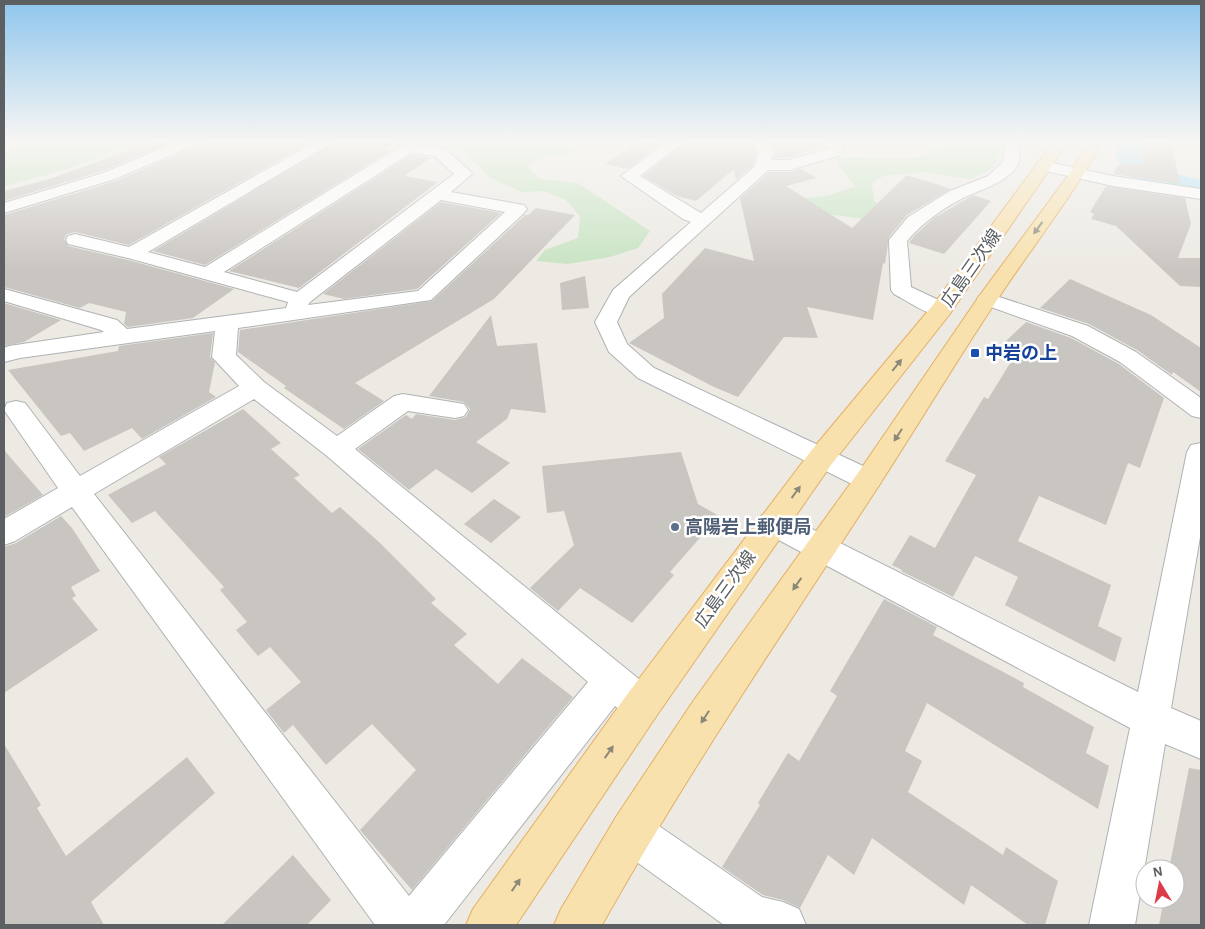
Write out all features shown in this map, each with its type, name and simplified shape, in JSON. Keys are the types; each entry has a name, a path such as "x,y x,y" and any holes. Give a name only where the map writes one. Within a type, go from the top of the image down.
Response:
{"main road":[{"name":"広島三次線","path":"489,925 627,693 773,523 821,458 941,310 1030,184"},
{"name":"広島三次線","path":"577,925 631,832 707,713 868,480 987,299 1070,184"}],"street":[{"path":"4,208 82,184"},
{"path":"132,253 252,184"},
{"path":"209,273 350,184"},
{"path":"298,306 450,184"},
{"path":"642,184 689,215 704,220"},
{"path":"744,184 620,294 606,322 617,347 646,373 868,480"},
{"path":"941,310 900,290 898,240 914,221 956,195 981,184"},
{"path":"1141,184 1194,193 1201,205"},
{"path":"4,354 227,322 298,306 424,296 518,209 436,194"},
{"path":"75,240 209,273 298,306"},
{"path":"4,295 109,325 121,336"},
{"path":"987,299 1080,331 1128,357 1201,410"},
{"path":"227,322 224,358 256,388 337,449 627,693 415,925"},
{"path":"4,533 256,388"},
{"path":"337,449 403,402 455,410"},
{"path":"16,409 403,925"},
{"path":"1112,925 1201,452"},
{"path":"773,523 1150,718 1201,740"},
{"path":"631,832 752,918 783,925"}],"green space":[{"path":"505,184 580,184 650,231 638,248 610,257 568,264 536,261 545,250 578,238 580,216 565,199 544,191 522,192"},
{"path":"854,184 872,184 874,200 890,215 879,221 813,212 779,202 831,195 855,186"}],"building":[{"path":"29,184 58,184 4,201 4,191"},
{"path":"105,184 236,184 129,245 75,232 67,234 64,239 68,246 234,289 193,318 128,327 124,324 126,312 89,303 80,308 4,287 4,215"},
{"path":"264,184 336,184 205,265 153,251"},
{"path":"365,184 435,184 299,288 229,271"},
{"path":"657,184 716,184 696,201 677,196"},
{"path":"755,184 792,184 786,186 852,228 897,184 936,184 951,189 907,215 889,237 873,320 807,307 818,338 784,337 738,397 714,387 629,343 664,318 662,294 705,248 754,261 740,198"},
{"path":"1106,186 1185,198 1191,224 1178,258 1201,258 1201,287 1180,286 1116,226 1091,219 1094,214 1090,212"},
{"path":"973,195 991,201 944,254 909,243 934,218"},
{"path":"441,202 501,213 417,289 344,299 323,294"},
{"path":"536,208 575,215 494,299 355,383 384,401 344,429 284,388 286,386 238,352 240,330 432,301 525,215 528,215"},
{"path":"585,276 589,308 562,310 560,283"},
{"path":"1070,279 1151,315 1201,348 1201,392 1173,372 1172,375 1137,350 1089,324 1040,308"},
{"path":"4,303 61,320 24,342 4,346"},
{"path":"491,315 497,346 537,343 546,413 511,409 507,419 476,442 510,463 472,493 436,469 409,490 358,449 406,415 412,419 416,414 455,420 466,417 470,409 464,402 429,396"},
{"path":"1026,322 1071,338 1119,364 1164,398 1140,468 1128,463 1106,525 1039,496 1018,541 1111,585 1098,626 1122,638 1115,662 1005,605 1018,577 975,556 953,597 892,565 910,535 935,548 976,475 945,461 984,397 988,399 1020,347 1005,342"},
{"path":"213,333 210,357 215,362 209,392 216,397 142,439 132,428 84,451 70,433 61,436 8,370 118,351 119,346"},
{"path":"243,409 281,443 271,449 300,475 294,478 332,513 340,507 380,543 436,599 431,603 467,634 454,645 498,684 522,658 573,697 412,890 360,830 416,770 372,724 326,765 293,725 284,733 266,710 301,682 270,647 258,656 236,630 247,622 220,590 224,587 155,511 132,523 108,495 166,464 159,457"},
{"path":"4,450 43,495 4,517"},
{"path":"681,452 698,504 719,516 670,572 674,575 632,623 580,588 558,611 530,588 574,545 564,511 547,513 542,466"},
{"path":"494,499 521,517 491,543 464,524"},
{"path":"61,516 72,528 100,571 71,587 76,596 72,598 98,630 4,693 4,547 16,543"},
{"path":"884,599 937,627 933,635 1024,683 1023,687 1094,727 1086,753 1109,766 1098,809 927,703 905,751 922,761 908,792 1003,855 1006,847 1058,881 1045,925 1028,925 971,885 964,905 872,838 854,875 828,855 800,908 783,900 763,895 722,867 760,805 758,803 788,753 799,761 837,696 830,691"},
{"path":"4,744 41,805 37,808 66,856 187,757 215,793 91,902 104,925 4,925"},
{"path":"1189,768 1201,770 1201,925 1159,925 1162,909 1185,909 1185,859 1171,859"},
{"path":"293,855 331,900 307,925 222,925"}],"waterway":[{"path":"1174,184 1201,189"}],"place":[{"name":"中岩の上","path":"975,353"},
{"name":"高陽岩上郵便局","path":"675,527"}]}
